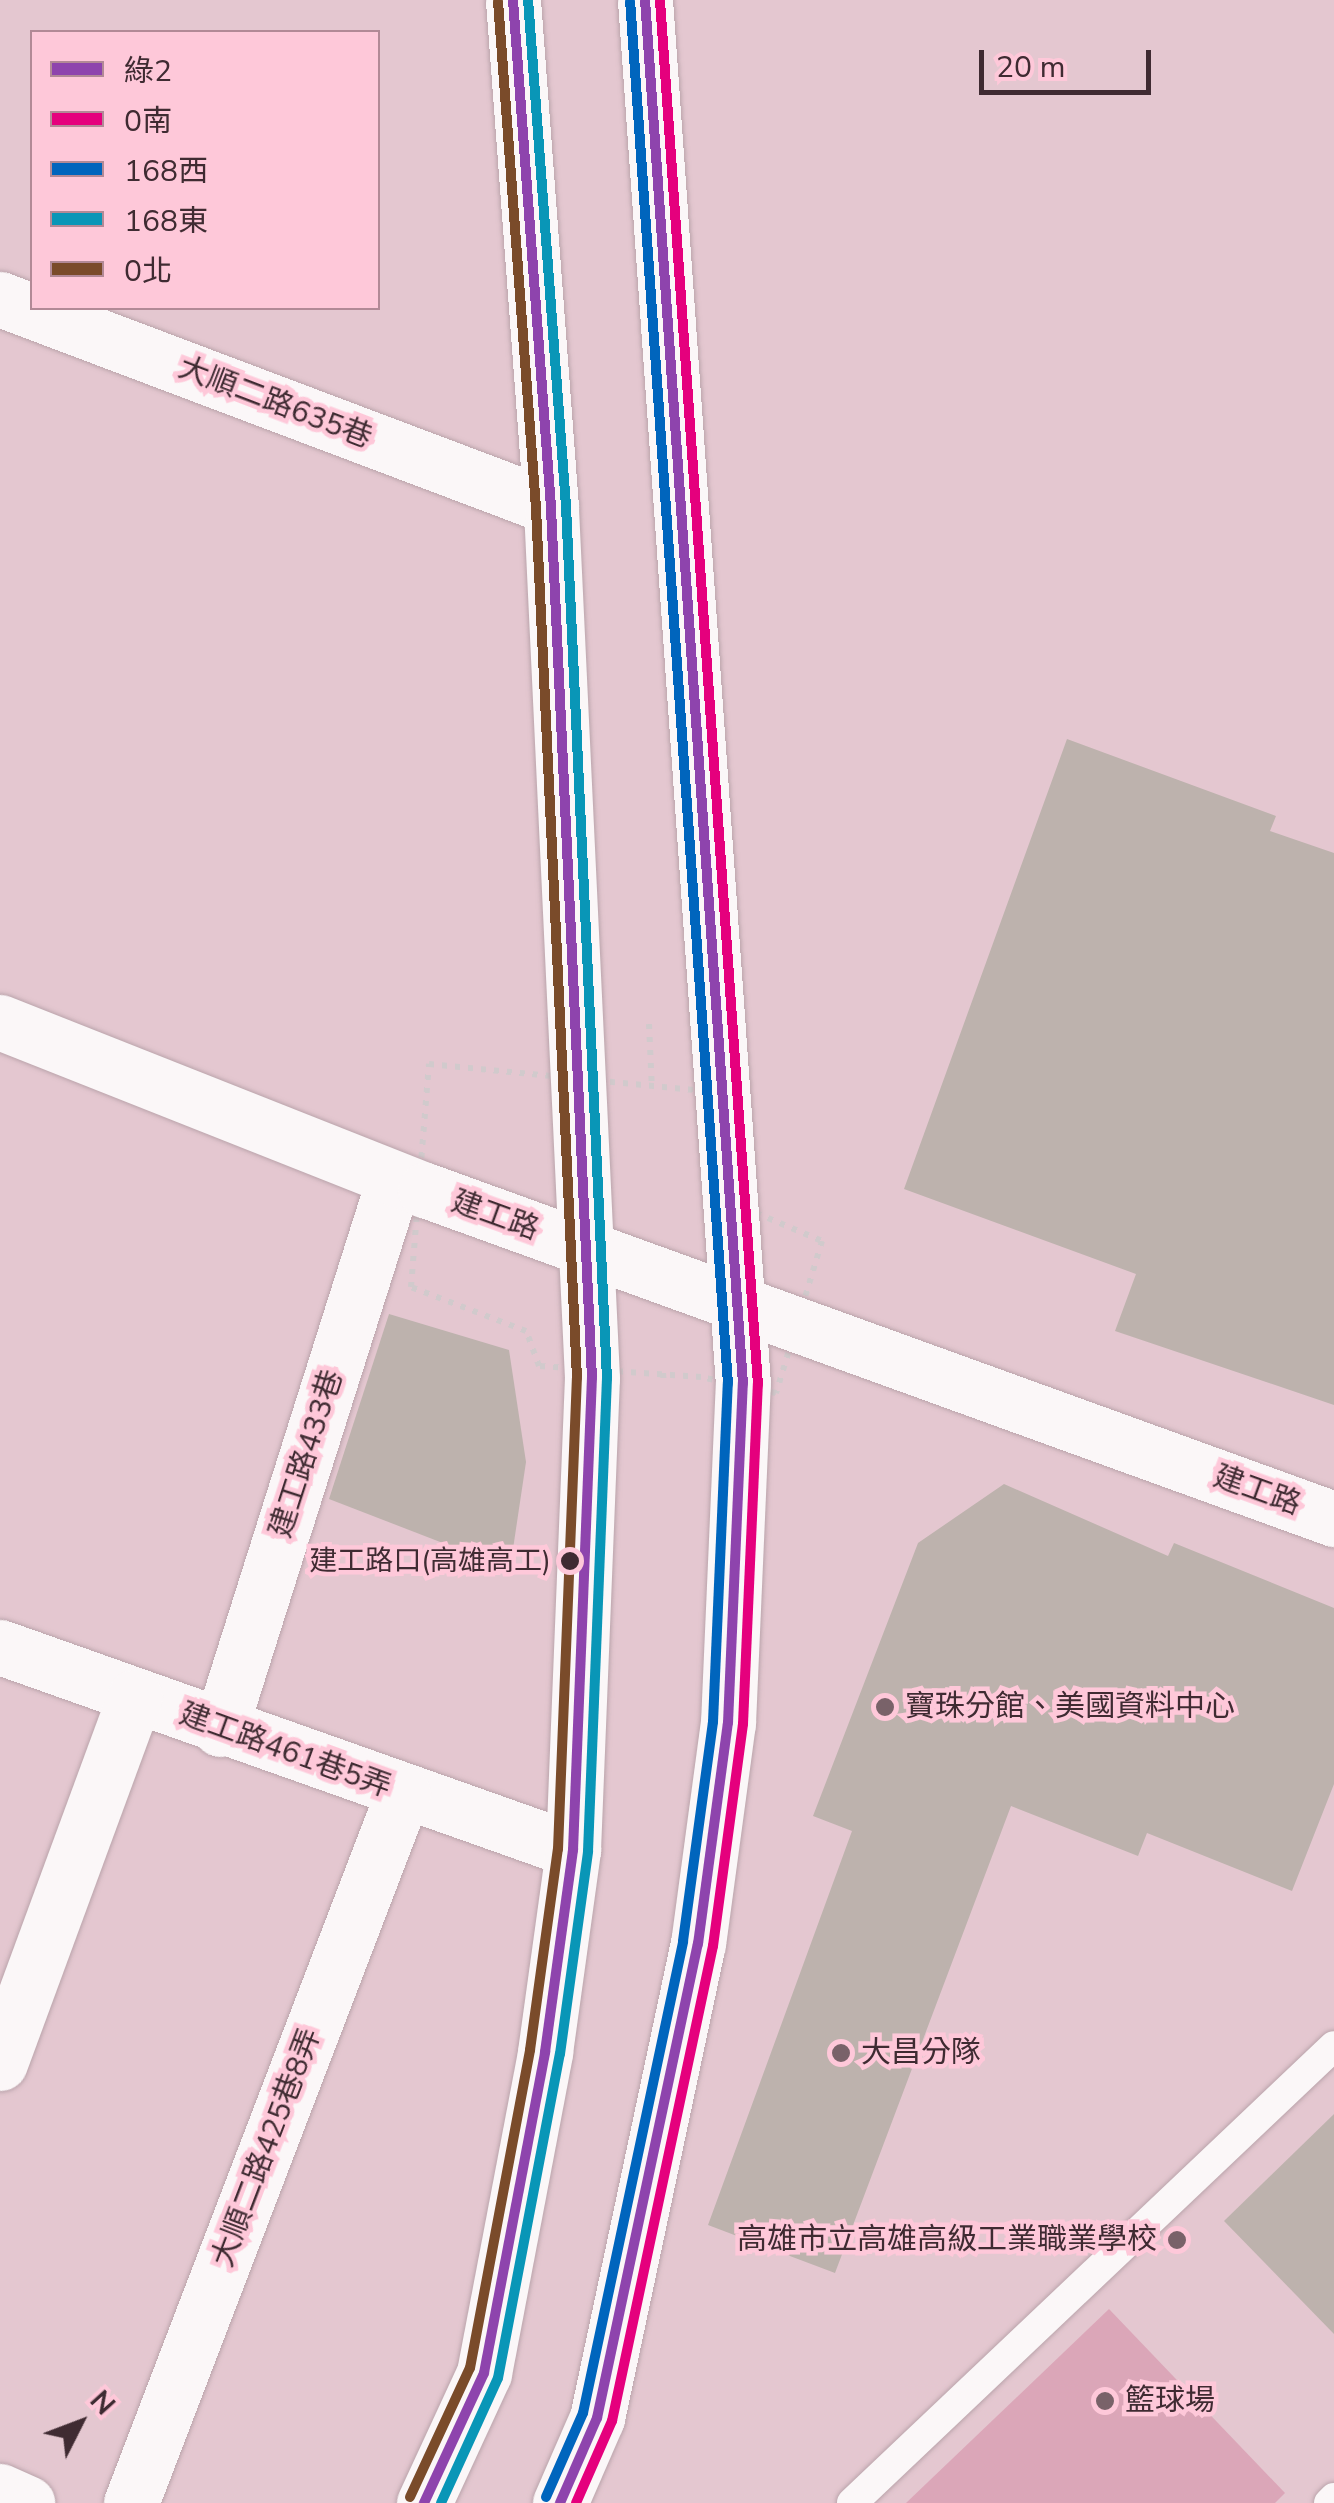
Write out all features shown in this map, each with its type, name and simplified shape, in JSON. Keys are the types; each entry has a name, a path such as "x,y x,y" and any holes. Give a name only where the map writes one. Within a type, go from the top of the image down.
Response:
{"street":[{"path":"424,2503 484,2374 573,1850 590,1251 551,507 513,0"},
{"path":"560,2503 597,2418 698,1944 728,1724 743,1384 645,0"},
{"name":"大順二路635巷","path":"0,298 30,309"},
{"name":"大順二路635巷","path":"32,310 551,507"},
{"name":"建工路","path":"0,1022 394,1179 1334,1519"},
{"name":"建工路433巷","path":"220,1729 394,1179"},
{"name":"建工路461巷5弄","path":"0,1647 220,1729 573,1850"},
{"path":"0,2063 136,1697"},
{"name":"大順二路425巷8弄","path":"131,2503 404,1794"},
{"path":"0,2491 27,2503"}],"lane":[{"path":"852,2503 1334,2046"}],"path":[{"path":"649,1024 652,1089"},
{"path":"663,1373 664,1385"}],"shaded area":[{"name":"籃球場","path":"1109,2309 1285,2493 1275,2503 906,2503"}],"building":[{"path":"1067,739 1276,816 1270,831 1334,853 1334,1405 1115,1331 1136,1274 904,1189"},
{"path":"389,1314 509,1350 526,1462 510,1569 329,1499"},
{"path":"1004,1484 1168,1556 1174,1543 1334,1608 1334,1784 1292,1891 1147,1833 1138,1856 1011,1806 835,2273 708,2225 852,1831 813,1816 918,1543"},
{"path":"1334,2114 1334,2334 1224,2221"}],"transit line":[{"name":"綠2","path":"424,2503 484,2373 545,2052 573,1850 592,1378 551,507 513,0"},
{"name":"168東","path":"441,2503 498,2378 560,2054 588,1851 607,1379 566,506 528,0"},
{"name":"綠2","path":"560,2503 597,2418 698,1944 728,1723 743,1384 645,0"},
{"name":"0南","path":"576,2503 612,2421 713,1946 743,1724 758,1385 660,0"},
{"name":"0北","path":"410,2497 470,2368 530,2050 558,1849 577,1378 536,508 498,1"},
{"name":"168西","path":"546,2497 583,2413 683,1941 713,1722 728,1384 630,1"}],"place":[{"name":"建工路口(高雄高工)","path":"570,1561"},
{"name":"寶珠分館、美國資料中心","path":"885,1707"},
{"name":"大昌分隊","path":"841,2053"},
{"name":"高雄市立高雄高級工業職業學校","path":"1177,2240"},
{"name":"籃球場","path":"1105,2401"}]}
